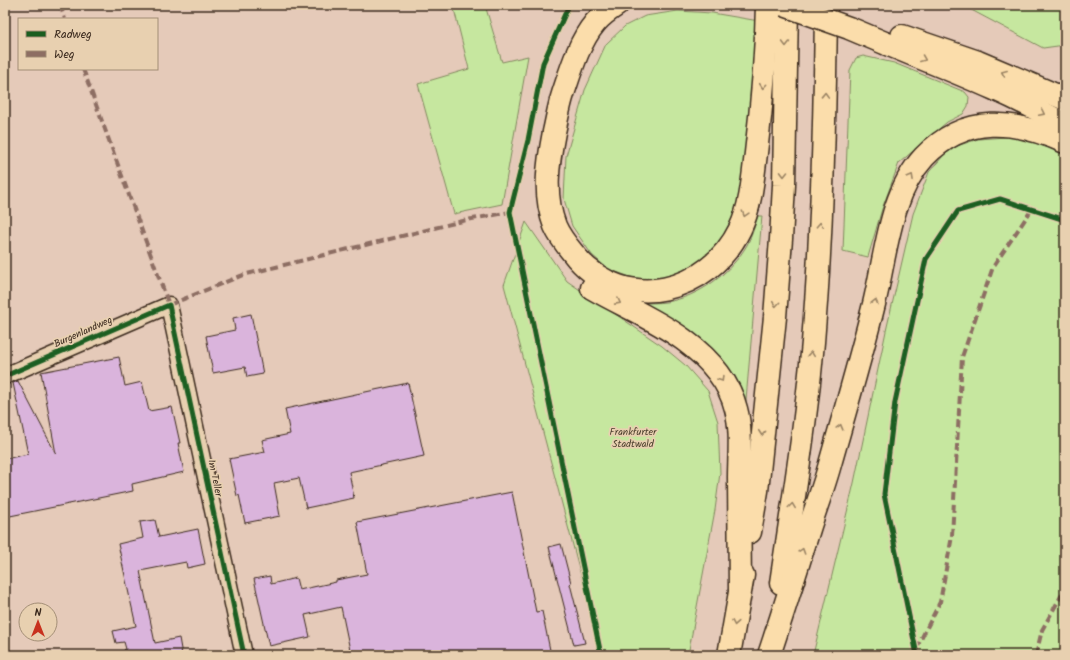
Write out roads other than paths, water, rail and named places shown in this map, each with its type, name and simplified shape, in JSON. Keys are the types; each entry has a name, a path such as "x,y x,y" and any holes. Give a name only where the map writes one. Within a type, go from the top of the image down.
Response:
{"highway":[{"path":"600,5 590,14 579,30 568,49 558,75 550,104 538,167 538,192 541,217 548,238 564,266 577,278 665,327 684,340 701,354 714,368 731,396 736,409 740,450 740,590"},
{"path":"617,5 595,24 585,39 571,71 560,104 550,154 547,179 549,206 554,225 561,239 581,263 592,272 604,280 620,286 634,289 652,290 680,285 706,271 723,256 741,228 750,196 758,132 766,47 767,5"},
{"path":"784,5 849,28 978,62 1065,99"},
{"path":"729,655 757,491 780,246 784,185 787,5"},
{"path":"822,5 1065,125"},
{"path":"769,655 793,499 815,318 822,188 826,5"},
{"path":"769,655 829,467 875,303 887,240 894,216 900,197 914,172 924,158 937,146 970,128 985,125 999,124 1016,126 1039,132 1065,142"}],"street":[{"name":"Burgenlandweg","path":"5,376 169,305"},
{"name":"Im Teller","path":"169,305 244,655"}],"park label":[{"name":"Frankfurter Stadtwald","path":"633,438"}]}
